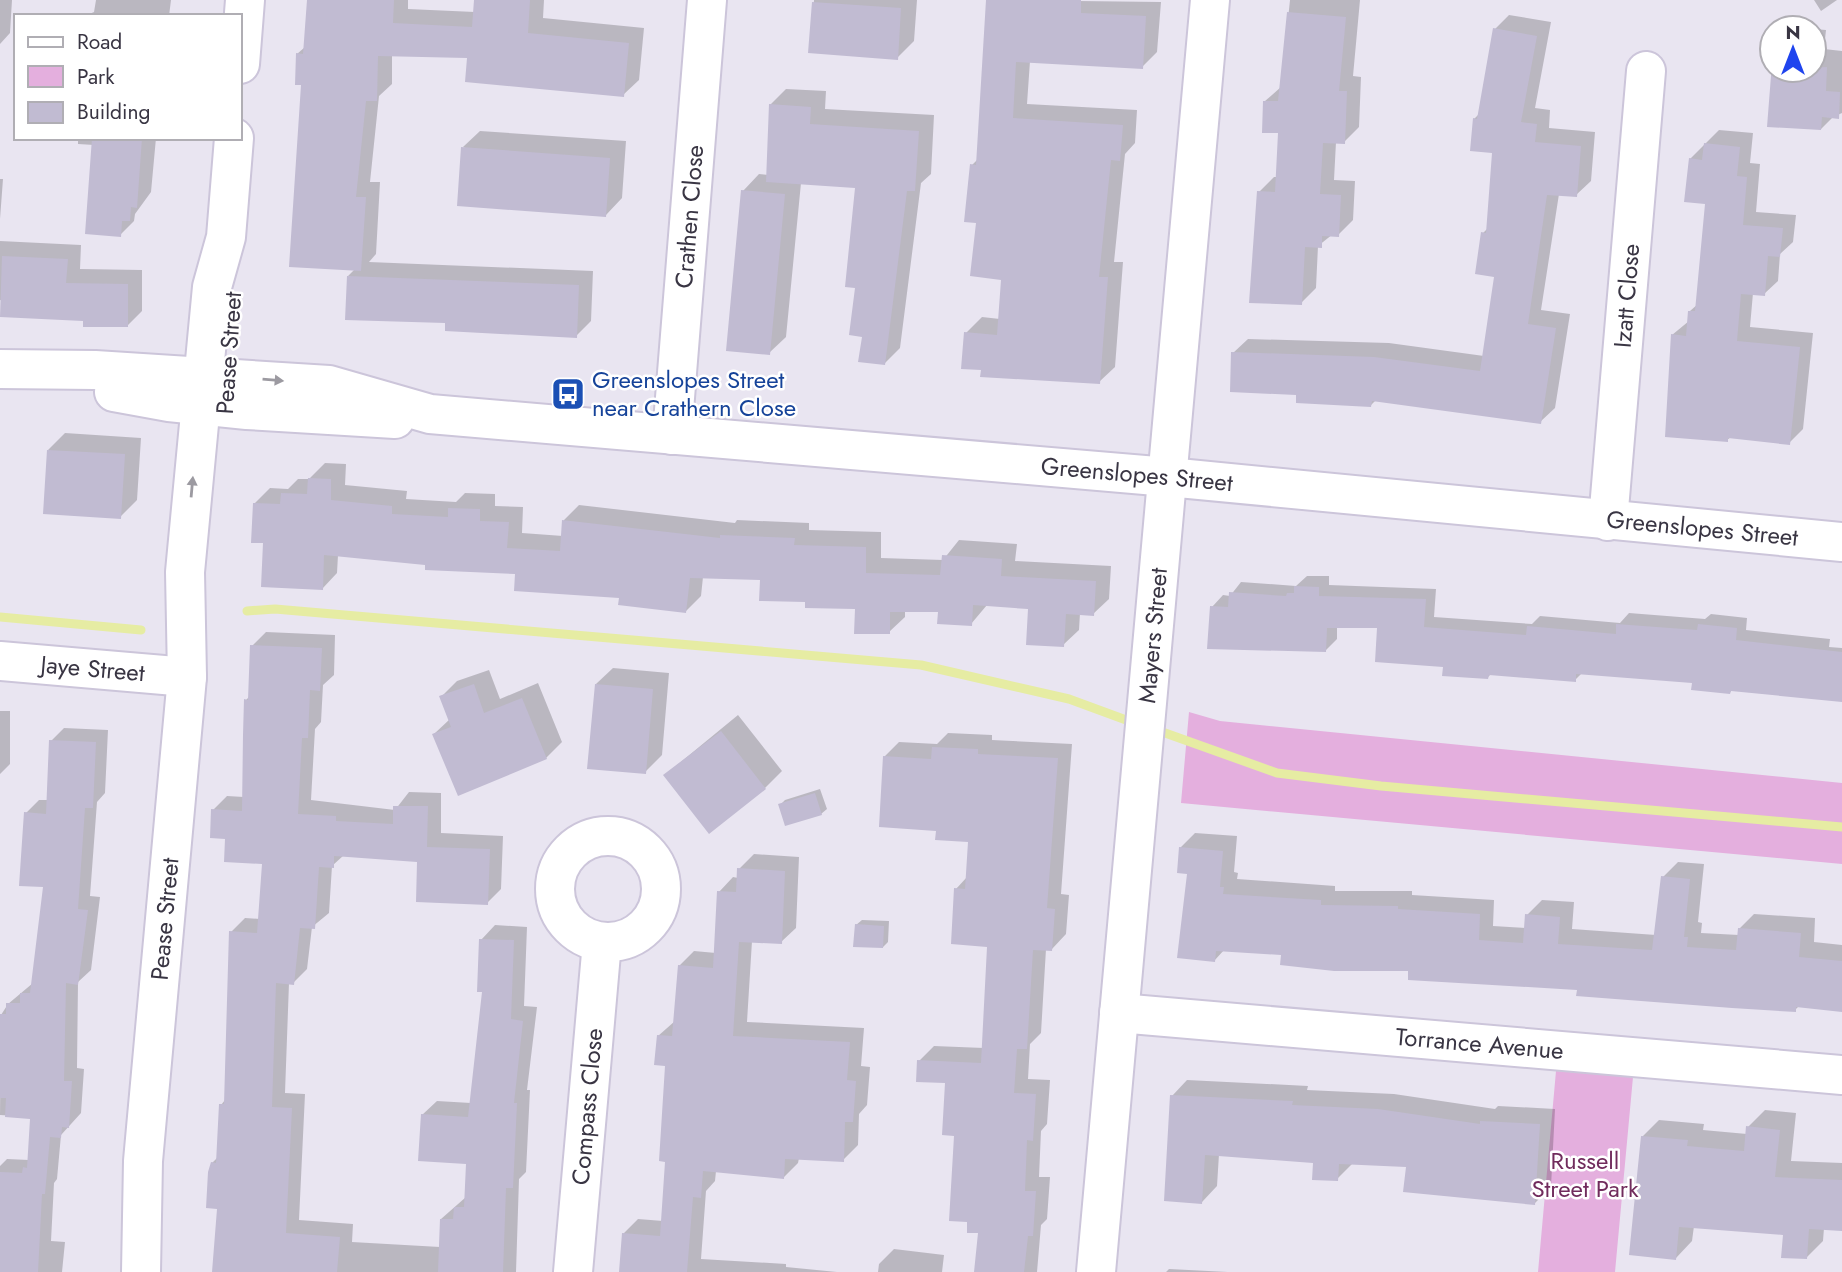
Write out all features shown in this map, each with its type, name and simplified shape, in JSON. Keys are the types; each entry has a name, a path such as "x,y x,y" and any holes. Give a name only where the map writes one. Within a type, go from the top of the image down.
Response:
{"street":[{"path":"242,38 245,0"},
{"name":"Crathen Close","path":"672,435 706,0"},
{"name":"Mayers Street","path":"1096,1272 1210,0"},
{"name":"Izatt Close","path":"1608,521 1646,71"},
{"name":"Pease Street","path":"141,1272 143,1161 187,677 185,572 235,288 226,237 234,140"},
{"name":"Greenslopes Street","path":"6,369 95,370 383,420 430,414 1168,477 1842,542"},
{"name":"Jaye Street","path":"0,661 187,677"},
{"name":"Compass Close","path":"573,1272 602,942"},
{"name":"Torrance Avenue","path":"1119,1013 1842,1074"},
{"name":"Pease Street","path":"119,1272 143,1161"}],"green space":[{"path":"1189,712 1220,721 1842,783 1842,864 1181,803"},
{"name":"Russell Street Park","path":"1556,1071 1633,1077 1615,1272 1538,1272"}],"building":[{"path":"307,0 394,0 393,23 472,27 474,0 530,0 528,33 629,43 624,97 465,82 467,58 378,56 377,101 366,101 356,197 366,197 361,271 289,267 301,85 295,85 296,53 303,54"},
{"path":"986,0 1081,0 1081,13 1146,16 1143,69 1016,62 1013,118 1123,125 1120,161 1111,160 1099,277 1108,277 1100,384 980,377 981,370 961,369 964,332 997,335 1001,280 970,276 976,223 964,222 970,164 976,165"},
{"path":"812,2 901,8 898,60 808,53"},
{"path":"1287,12 1346,17 1339,91 1347,91 1345,144 1323,143 1320,194 1341,195 1339,237 1322,236 1322,248 1305,247 1302,305 1249,303 1257,191 1275,192 1278,133 1262,133 1263,101 1278,101"},
{"path":"1493,28 1537,36 1521,122 1537,124 1535,142 1581,146 1577,197 1547,195 1528,324 1556,328 1541,424 1372,401 1371,407 1296,403 1296,395 1230,392 1231,352 1374,357 1480,371 1494,277 1475,274 1481,232 1486,233 1492,153 1470,151 1473,118 1477,119"},
{"path":"1770,84 1826,84 1826,91 1840,92 1839,119 1822,117 1821,130 1767,127"},
{"path":"769,104 811,107 810,124 919,131 915,191 907,191 885,365 858,362 862,337 849,335 855,288 845,287 855,188 766,182"},
{"path":"92,140 142,140 137,208 131,207 130,221 122,221 121,237 85,234"},
{"path":"1704,143 1740,147 1737,176 1747,177 1743,225 1783,228 1780,257 1768,256 1765,296 1741,294 1737,341 1800,347 1790,445 1728,438 1728,442 1665,437 1671,334 1686,336 1688,311 1695,311 1705,204 1684,202 1689,158 1702,160"},
{"path":"461,147 610,158 606,217 457,206"},
{"path":"741,190 785,194 770,355 726,351"},
{"path":"2,256 68,259 66,283 128,284 128,327 83,327 83,321 0,317"},
{"path":"347,276 579,285 577,338 445,331 445,323 345,320"},
{"path":"47,450 125,454 121,519 43,514"},
{"path":"308,478 331,479 331,500 392,506 392,514 448,517 448,508 480,509 480,521 509,522 507,548 560,551 562,520 720,538 720,535 795,538 794,545 866,547 866,573 940,575 942,555 1002,559 1001,576 1096,581 1094,616 1066,614 1064,647 1026,645 1028,609 973,605 972,626 937,624 938,612 890,612 890,634 854,634 855,609 805,608 805,602 759,601 760,580 690,578 686,613 618,605 619,598 514,591 515,574 425,570 425,565 324,555 323,590 261,587 263,543 251,543 253,503 280,504 281,493 307,494"},
{"path":"1294,586 1319,587 1319,596 1426,599 1424,627 1526,635 1527,626 1616,634 1616,624 1697,630 1698,624 1737,628 1736,640 1842,652 1842,702 1731,691 1730,694 1691,690 1692,683 1576,674 1576,682 1489,675 1488,679 1442,676 1443,667 1375,662 1377,628 1327,628 1326,652 1207,649 1210,606 1228,607 1229,592 1286,596 1287,593 1294,593"},
{"path":"250,645 322,648 320,691 310,690 308,738 302,738 298,814 336,816 336,821 393,824 393,806 428,806 427,847 490,849 488,905 416,902 417,862 334,856 334,868 319,867 315,929 300,928 294,985 276,983 272,1107 292,1108 286,1233 340,1237 337,1272 212,1272 217,1209 206,1208 208,1172 211,1162 216,1163 219,1104 224,1104 229,931 257,933 262,864 224,862 225,839 210,838 211,809 242,811 244,699 248,700"},
{"path":"474,684 484,713 522,698 547,759 458,796 432,734 451,727 439,696"},
{"path":"595,684 653,689 646,774 587,769"},
{"path":"721,731 766,789 709,834 663,775"},
{"path":"49,740 96,742 93,808 85,808 78,909 88,910 78,985 66,983 64,1081 72,1081 69,1128 62,1127 61,1138 50,1137 45,1194 42,1194 38,1272 0,1272 0,1172 22,1173 23,1167 27,1168 30,1119 5,1117 6,1098 0,1098 0,1014 6,1014 6,1003 20,1003 20,993 30,993 43,887 19,886 24,812 46,814"},
{"path":"932,747 978,749 978,754 1058,758 1047,908 1055,909 1052,951 1033,950 1027,1049 1017,1049 1014,1093 1036,1094 1033,1141 1027,1140 1025,1191 1036,1191 1033,1236 1028,1236 1024,1272 974,1272 978,1233 967,1233 967,1222 949,1221 954,1136 942,1135 945,1083 916,1082 917,1060 981,1063 987,947 951,944 954,888 965,889 968,842 935,840 936,831 879,827 883,756 931,759"},
{"path":"815,793 822,815 785,826 778,804"},
{"path":"1179,847 1223,851 1220,887 1224,887 1223,894 1321,900 1321,905 1398,906 1398,909 1480,914 1479,940 1523,943 1525,914 1560,917 1558,944 1652,950 1661,876 1690,879 1684,937 1688,937 1687,947 1736,950 1738,928 1801,933 1799,957 1842,961 1842,1012 1796,1007 1796,1012 1732,1008 1576,996 1577,990 1408,980 1408,971 1334,971 1280,965 1281,955 1216,951 1215,962 1177,958 1187,874 1177,873"},
{"path":"737,868 785,871 782,944 739,942 733,1036 850,1042 847,1080 856,1081 853,1122 845,1122 844,1162 785,1159 784,1179 703,1171 701,1198 693,1197 687,1272 619,1272 622,1233 660,1236 665,1162 659,1161 665,1066 654,1065 657,1035 672,1036 678,965 713,968 717,891 736,892"},
{"path":"855,924 884,926 883,948 853,947"},
{"path":"479,939 514,940 511,1019 523,1021 514,1103 517,1103 513,1188 506,1188 503,1272 438,1272 440,1219 453,1219 454,1207 464,1207 466,1164 418,1161 421,1114 468,1117 482,992 477,992"},
{"path":"1170,1095 1293,1101 1292,1105 1378,1109 1480,1124 1480,1121 1540,1124 1535,1205 1403,1192 1406,1167 1339,1164 1338,1181 1312,1180 1313,1163 1205,1155 1202,1204 1164,1201"},
{"path":"1746,1126 1780,1130 1775,1177 1842,1180 1842,1231 1809,1229 1807,1259 1781,1258 1783,1235 1679,1227 1676,1260 1629,1255 1641,1136 1688,1140 1687,1146 1744,1151"}],"waterway":[{"path":"247,611 275,609 921,665 1069,699 1137,724"},
{"path":"0,617 141,630"},
{"path":"1154,729 1277,773 1381,786 1842,827"}],"place":[{"name":"Greenslopes Street near Crathern Close","path":"568,394"}]}
